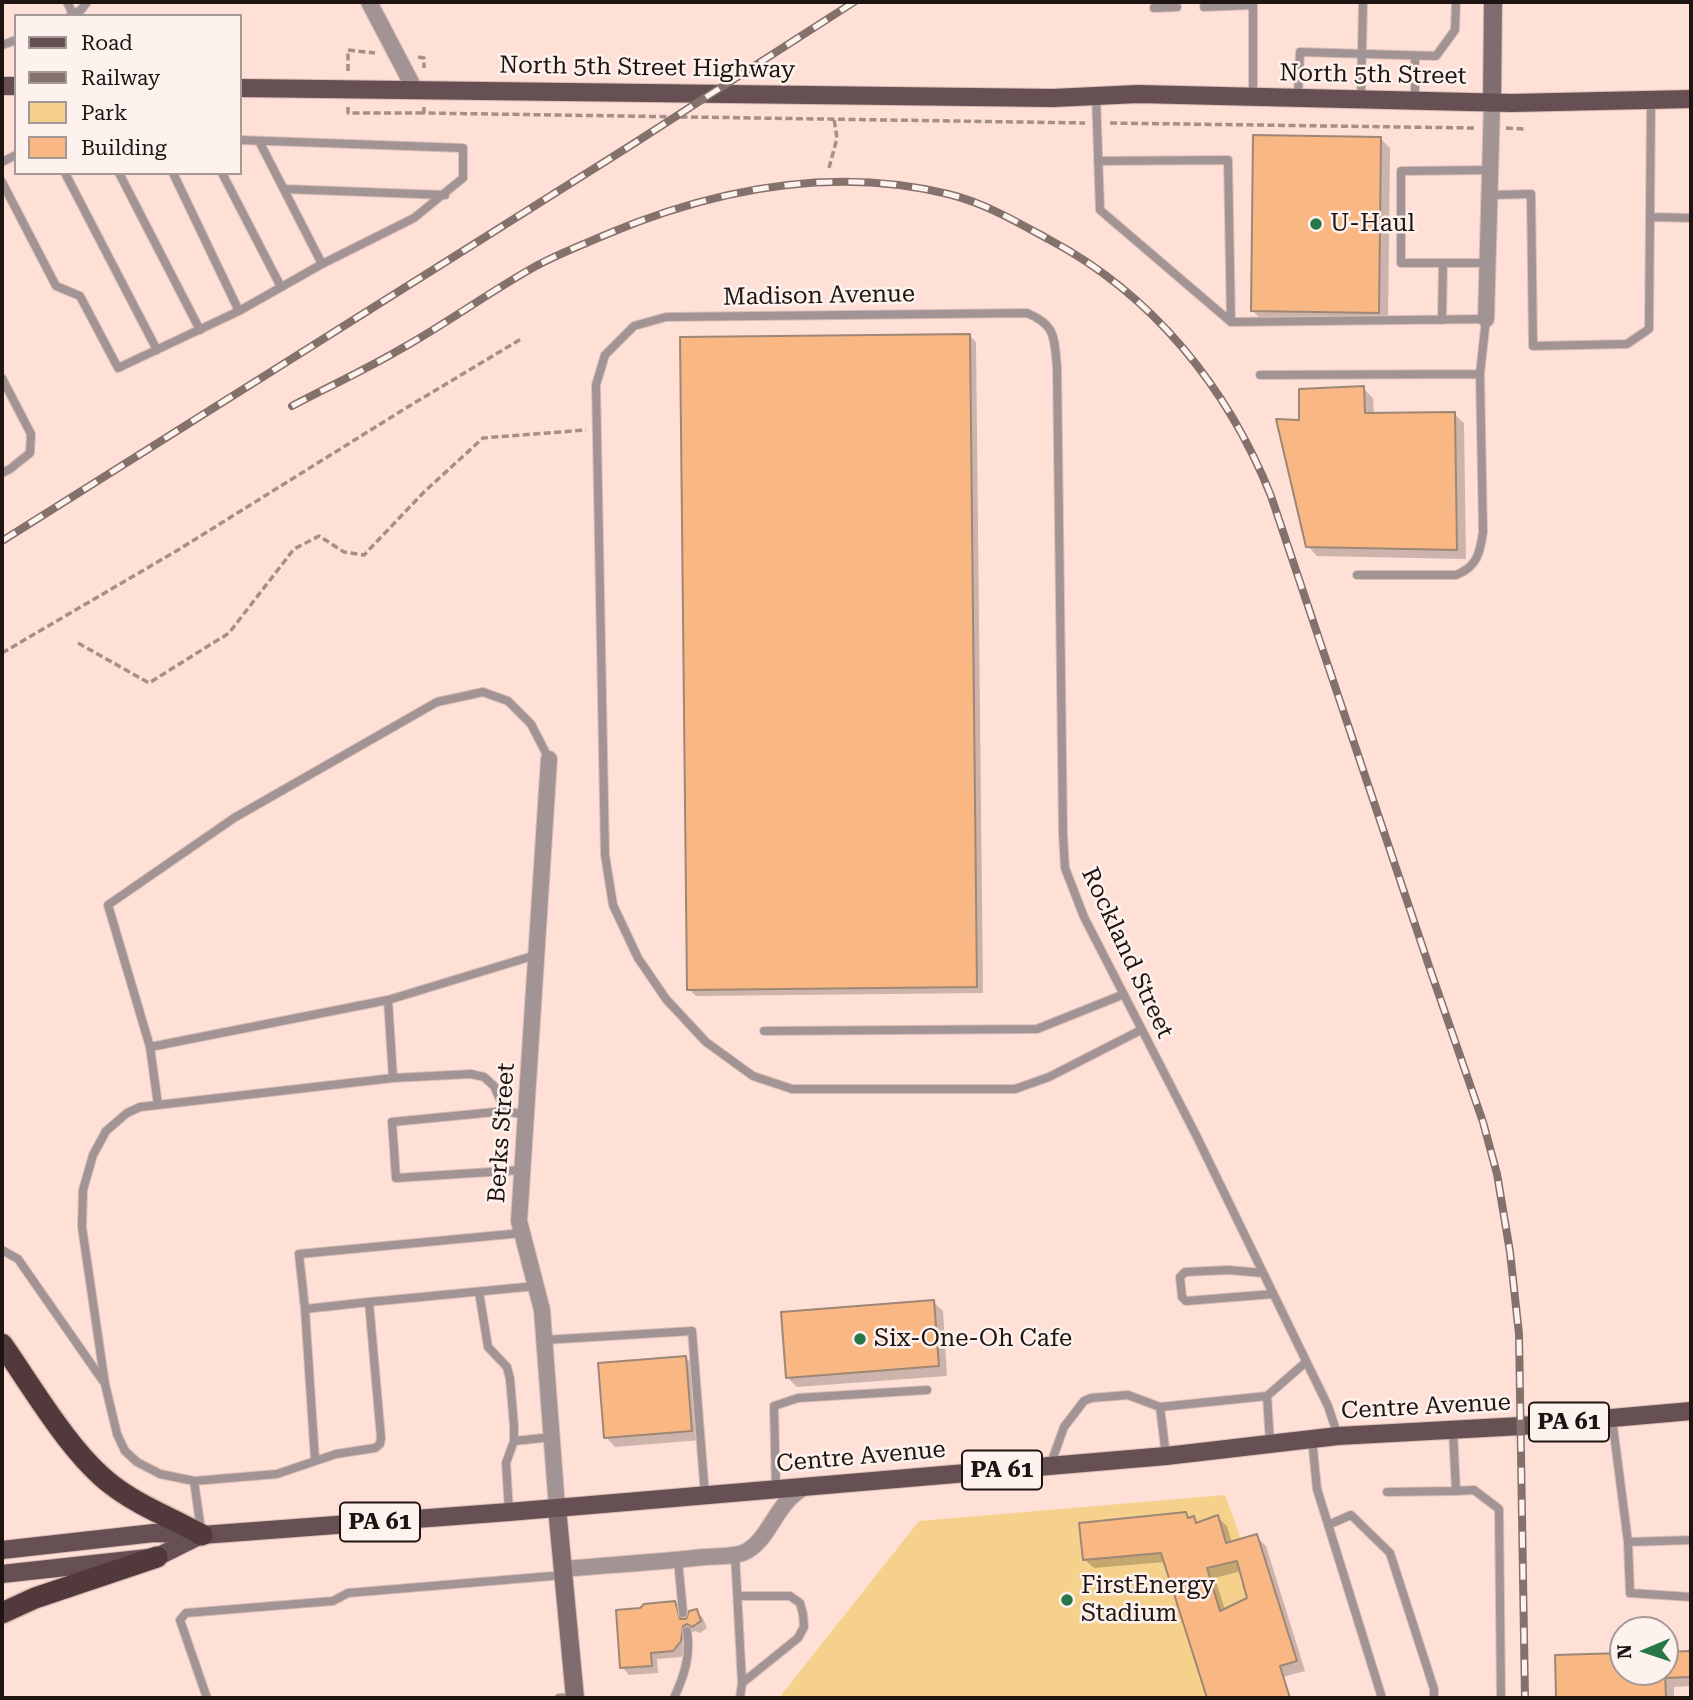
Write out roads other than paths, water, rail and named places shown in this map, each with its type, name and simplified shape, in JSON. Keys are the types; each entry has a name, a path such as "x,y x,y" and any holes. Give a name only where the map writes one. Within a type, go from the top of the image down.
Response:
{"highway":[{"path":"2,1344 78,1452 98,1473 130,1497 202,1535"},
{"path":"2,1613 35,1598 157,1557"}],"main road":[{"name":"North 5th Street Highway","path":"242,88 1053,98"},
{"name":"North 5th Street","path":"1053,98 1138,94 1492,103 1691,99"},
{"name":"Centre Avenue","path":"2,1550 154,1533 202,1535 509,1512 1166,1456 1338,1436 1691,1411"},
{"name":"Centre Avenue","path":"2,1574 157,1557 202,1535"}],"street":[{"path":"369,2 415,90"},
{"path":"1486,319 1493,2"},
{"name":"Berks Street","path":"549,758 519,1221 542,1310 557,1508"},
{"path":"564,1572 747,1551 793,1493 805,1487"},
{"path":"557,1508 564,1572 570,1698"}],"lane":[{"path":"73,14 87,2"},
{"path":"1361,99 1363,2"},
{"path":"1298,98 1300,52 1436,56 1455,30 1455,2"},
{"path":"1204,7 1253,3 1253,97"},
{"path":"1154,8 1177,7"},
{"path":"1415,56 1415,101"},
{"path":"1096,96 1100,210 1231,322 1486,319 1480,374 1483,532 1480,554 1467,571 1456,575 1357,575"},
{"path":"1490,194 1531,194 1533,346 1627,344 1649,329 1651,100"},
{"path":"2,182 56,286 80,296 118,368 239,311 322,264 414,218 463,178 463,148 242,140"},
{"path":"259,141 322,264"},
{"path":"1098,161 1228,160 1231,322"},
{"path":"1488,264 1401,263 1401,171 1491,170"},
{"path":"66,175 157,350"},
{"path":"120,175 200,330"},
{"path":"174,175 239,311"},
{"path":"223,175 281,287"},
{"path":"284,189 445,195"},
{"path":"1651,218 1691,218"},
{"path":"1442,320 1443,263"},
{"name":"Madison Avenue","path":"1045,320 1027,313 666,317 634,326 605,355 596,385 605,855 613,905 638,958 666,999 706,1042 753,1076 792,1089 1015,1089 1048,1077 1141,1030"},
{"name":"Rockland Street","path":"1045,320 1054,339 1057,367 1065,869 1084,917 1122,995 1196,1135 1328,1406 1338,1436"},
{"path":"1260,375 1480,374"},
{"path":"2,378 32,434 30,453 2,473"},
{"path":"158,1105 150,1047 108,905 234,818 436,702 483,692 508,701 531,724 549,758"},
{"path":"150,1047 388,1000 536,955"},
{"path":"764,1031 1037,1029 1122,995"},
{"path":"388,1000 393,1078"},
{"path":"369,1303 380,1444 370,1450 336,1454 277,1474 194,1481 160,1474 137,1462 125,1451 117,1434 104,1384 82,1227 83,1190 93,1155 106,1131 127,1113 140,1107 393,1078 471,1074 484,1077 494,1086 505,1111"},
{"path":"523,1170 396,1178 392,1122 505,1111 526,1115"},
{"path":"315,1460 299,1254 522,1233"},
{"path":"2,1250 18,1259 104,1384"},
{"path":"1263,1273 1228,1270 1185,1272 1180,1277 1182,1297 1186,1301 1273,1294"},
{"path":"305,1309 536,1286"},
{"path":"479,1292 488,1347 507,1367 514,1441 506,1463 509,1512"},
{"path":"544,1340 692,1331 705,1495"},
{"path":"1050,1466 1064,1427 1084,1401 1091,1398 1128,1395 1160,1407 1267,1396 1306,1362"},
{"path":"776,1489 774,1406 799,1398 927,1390"},
{"path":"1267,1396 1270,1444"},
{"path":"1160,1407 1166,1456"},
{"path":"1612,1418 1629,1542 1630,1593 1691,1597"},
{"path":"1453,1429 1456,1491"},
{"path":"514,1441 552,1437"},
{"path":"1312,1439 1317,1489 1382,1698"},
{"path":"194,1481 202,1535"},
{"path":"1387,1492 1474,1490 1499,1508 1501,1698"},
{"path":"1328,1525 1351,1515 1390,1553 1434,1689 1434,1698"},
{"path":"1629,1542 1691,1540"},
{"path":"735,1554 742,1683 740,1698"},
{"path":"678,1560 683,1613"},
{"path":"207,1698 180,1620 186,1613 333,1601 348,1594 564,1572"},
{"path":"738,1596 790,1596 800,1603 804,1627 798,1638 742,1683"},
{"path":"674,1698 686,1668 689,1642 687,1631"}],"railway":[{"path":"2,541 854,2"},
{"path":"292,406 392,354 519,276 561,254 688,205 774,187 861,182 904,186 962,198 1013,220 1087,262 1122,288 1154,317 1183,348 1233,418 1271,496 1483,1122 1497,1174 1510,1252 1519,1334 1525,1698"}],"place":[{"name":"U-Haul","path":"1316,224"},
{"name":"Six-One-Oh Cafe","path":"860,1339"},
{"name":"FirstEnergy Stadium","path":"1067,1600"}]}
